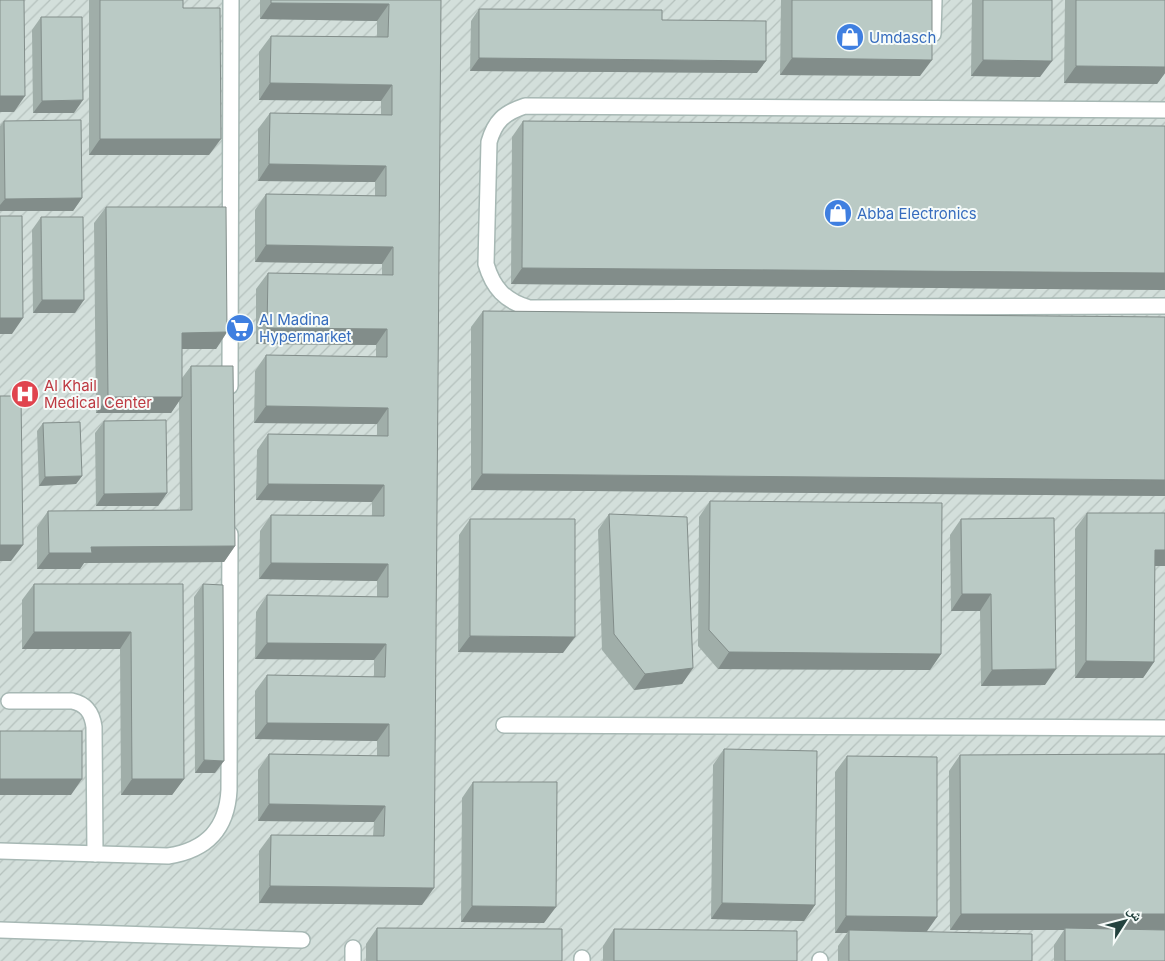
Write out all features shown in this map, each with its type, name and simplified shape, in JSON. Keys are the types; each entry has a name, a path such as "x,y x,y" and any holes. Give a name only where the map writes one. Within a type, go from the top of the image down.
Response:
{"lane":[{"path":"230,400 231,0"},
{"path":"933,34 934,0"},
{"path":"1165,110 525,106 512,110 501,118 493,130 489,142 486,264 489,276 496,288 516,304 529,308 1165,306"},
{"path":"0,851 168,856 182,854 196,848 217,830 224,818 229,790 230,520"},
{"path":"10,701 72,701 79,703 90,712 94,727 94,854"},
{"path":"504,725 1165,728"},
{"path":"0,930 302,940"}],"shaded area":[{"path":"0,0 1165,0 1165,961 0,961"}],"building":[{"path":"0,0 24,0 25,96 0,96"},
{"path":"100,0 183,0 183,8 220,8 221,139 100,139"},
{"path":"271,0 441,0 434,888 270,886 271,835 384,836 385,806 269,804 269,754 389,756 389,724 267,723 267,675 385,677 386,644 267,643 267,595 388,597 388,564 271,563 271,515 384,516 384,485 268,484 268,434 388,436 388,408 266,406 266,355 387,357 387,329 267,328 268,273 393,275 393,247 266,245 266,194 386,196 386,166 269,164 270,113 392,115 392,85 270,83 271,36 388,37 389,4 271,3"},
{"name":"Umdasch","path":"792,0 932,0 932,60 792,58"},
{"path":"983,0 1052,0 1052,61 983,60"},
{"path":"1076,0 1165,0 1165,67 1076,66"},
{"path":"479,9 662,10 662,20 766,21 766,61 479,58"},
{"path":"41,17 82,17 83,100 42,101"},
{"path":"81,120 82,198 5,199 4,121"},
{"name":"Abba Electronics","path":"523,121 1165,126 1165,273 522,268"},
{"path":"106,207 226,207 227,332 182,333 182,397 108,397"},
{"path":"0,216 22,216 23,318 0,318"},
{"path":"41,217 83,217 84,300 42,300"},
{"path":"483,311 1165,317 1165,480 482,474"},
{"path":"191,366 233,366 235,546 91,547 92,553 49,553 48,511 192,510"},
{"path":"0,396 21,396 23,545 0,545"},
{"path":"166,420 167,493 104,494 104,421"},
{"path":"80,422 82,476 45,477 43,423"},
{"path":"710,501 942,503 941,654 729,652 709,630"},
{"path":"1087,513 1165,513 1165,550 1155,550 1154,662 1086,661"},
{"path":"609,514 687,517 693,668 645,674 614,634"},
{"path":"1054,518 1056,669 992,670 991,594 962,594 961,519"},
{"path":"470,519 575,519 575,637 470,636"},
{"path":"34,584 183,584 184,779 132,779 131,632 34,632"},
{"path":"203,584 223,585 224,761 204,760"},
{"path":"0,731 82,731 82,779 0,779"},
{"path":"724,749 817,751 815,905 722,903"},
{"path":"1165,754 1165,914 961,914 960,755"},
{"path":"847,756 937,757 937,917 846,916"},
{"path":"473,782 557,782 556,907 472,906"},
{"path":"377,928 562,929 562,961 377,961"},
{"path":"1065,928 1165,930 1165,961 1065,961"},
{"path":"614,929 797,931 797,961 614,961"},
{"path":"849,930 1032,934 1032,961 849,961"}],"place":[{"name":"Umdasch","path":"850,37"},
{"name":"Abba Electronics","path":"838,213"},
{"name":"Al Madina Hypermarket","path":"240,328"},
{"name":"Al Khail Medical Center","path":"25,394"}]}
